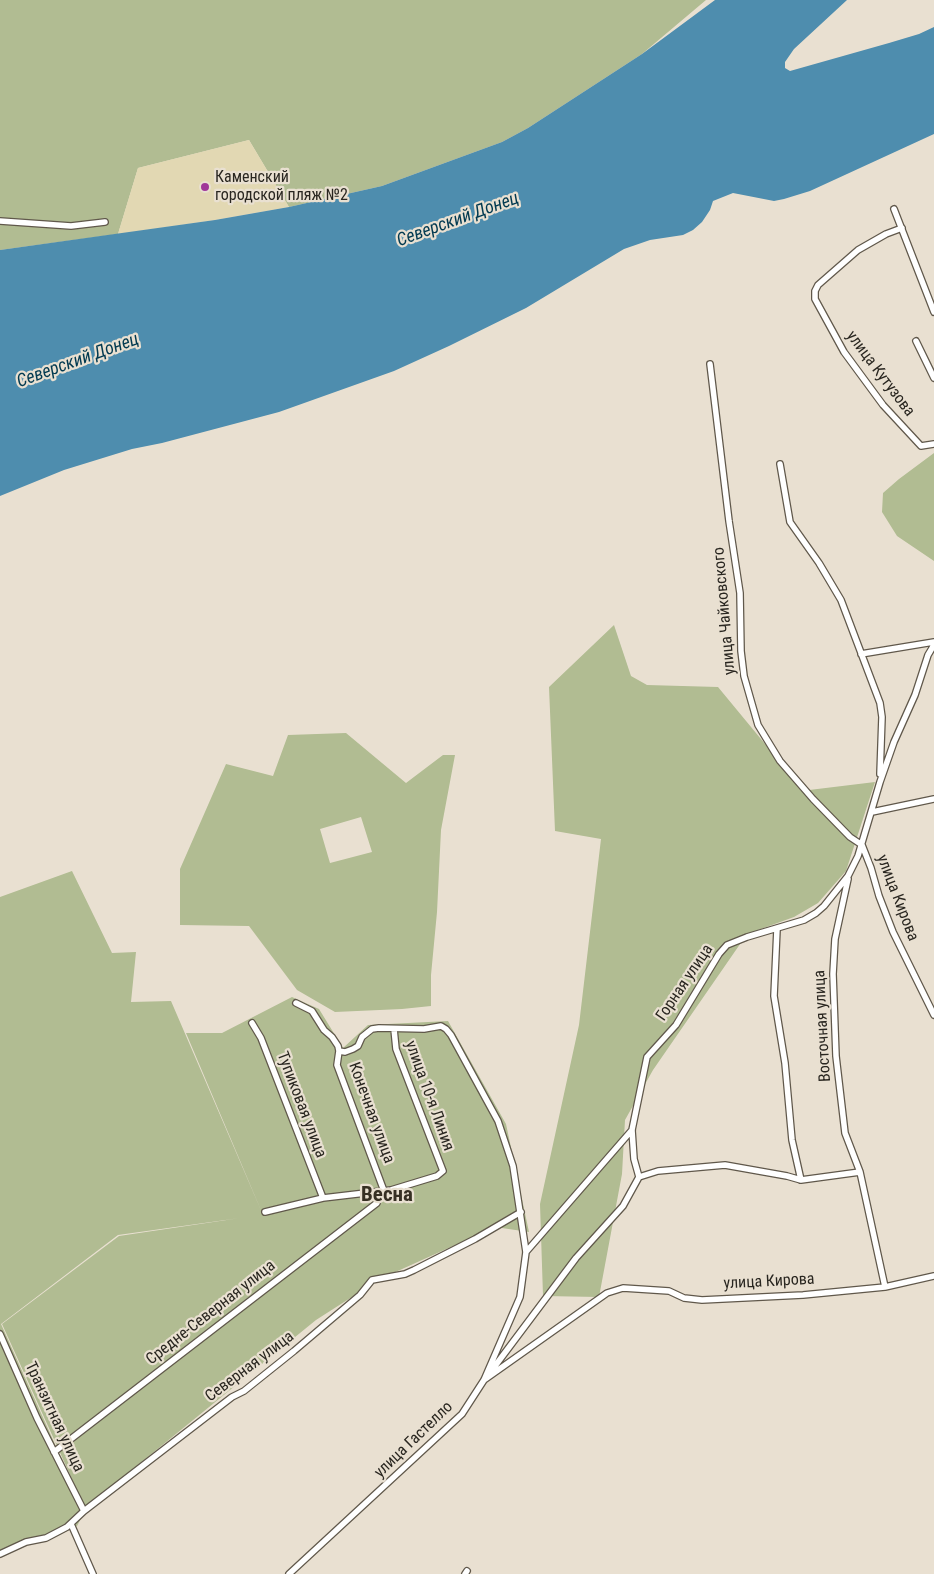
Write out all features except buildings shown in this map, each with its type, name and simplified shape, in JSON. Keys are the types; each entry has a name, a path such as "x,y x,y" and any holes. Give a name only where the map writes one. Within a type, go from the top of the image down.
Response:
{"street":[{"path":"894,209 934,312"},
{"path":"0,221 62,226 106,222"},
{"name":"улица Кутузова","path":"902,228 886,234 858,250 818,285 815,299 844,352 883,405 921,446 934,444"},
{"path":"916,342 934,378"},
{"name":"улица Чайковского","path":"710,364 729,521 740,593 744,676 758,725 780,761 850,837 862,845"},
{"path":"780,464 790,522 819,563 841,600 880,703 882,737 880,782"},
{"path":"861,654 934,644"},
{"name":"Горная улица","path":"639,1177 634,1159 632,1130 647,1057 676,1025 719,954 727,945 746,937 804,920 816,913 848,876 862,845 880,782 894,742 915,695 928,655 934,644"},
{"path":"872,812 934,799"},
{"name":"улица Кирова","path":"862,845 893,932 934,1015"},
{"name":"Восточная улица","path":"848,876 835,939 833,974 836,1056 845,1133 860,1172 885,1287"},
{"path":"777,929 774,996 785,1063 792,1140 801,1180"},
{"name":"Конечная улица","path":"296,1003 312,1011 340,1050 337,1066 381,1191"},
{"name":"Тупиковая улица","path":"252,1023 261,1038 323,1198"},
{"path":"340,1050 345,1052 354,1049 358,1046 362,1036 379,1028 424,1029 441,1026 446,1029 498,1121 513,1166 526,1252"},
{"name":"улица 10-я Линия","path":"381,1191 437,1176 443,1171 396,1049 393,1038 394,1029"},
{"path":"526,1252 632,1130"},
{"path":"484,1380 576,1258 623,1206 639,1177 658,1170 725,1165 801,1180 860,1172"},
{"path":"264,1212 323,1198 381,1191"},
{"name":"Средне-Северная улица","path":"54,1452 377,1203 381,1191"},
{"name":"Северная улица","path":"0,1554 26,1542 46,1538 71,1524 84,1511 226,1402 251,1386 360,1295 372,1280 406,1274 475,1239 521,1212"},
{"name":"улица Гастелло","path":"289,1574 462,1414 484,1380 520,1297 526,1252"},
{"name":"улица Кирова","path":"484,1380 607,1293 623,1288 669,1291 684,1298 702,1300 803,1295 885,1287 934,1276"},
{"name":"Транзитная улица","path":"0,1334 37,1418 84,1511"},
{"path":"71,1524 93,1574"}],"green space":[{"path":"0,0 706,0 642,54 528,128 502,142 382,186 289,207 249,140 138,168 118,234 0,250"},
{"path":"934,453 934,561 897,536 882,512 883,493"},
{"path":"614,625 631,676 647,685 718,687 789,773 801,791 875,782 846,871 818,903 794,917 747,934 653,1070 625,1120 622,1174 599,1297 543,1296 540,1204 579,1025 601,839 555,831 549,687"},
{"path":"346,733 406,783 443,755 455,755 441,830 437,912 431,975 431,1006 335,1012 297,990 249,926 180,925 180,869 226,764 273,776 288,735","holes":["361,817 372,852 330,863 320,829"]},
{"path":"72,871 112,953 136,952 131,1002 171,1001 263,1215 186,1033 222,1033 292,997 319,1009 343,1048 368,1025 448,1021 506,1124 529,1232 495,1227 380,1279 316,1320 85,1508 2,1324 119,1236 240,1218 118,1235 1,1324 85,1511 77,1526 47,1541 28,1544 0,1558 0,897"}],"sand":[{"name":"Каменский городской пляж №2","path":"249,140 289,207 118,234 138,168"}],"water":[{"name":"Северский Донец","path":"715,0 847,0 794,49 785,62 785,68 790,71 919,34 934,27 934,134 810,191 784,199 774,201 733,193 713,201 710,210 702,222 693,230 683,235 650,240 624,249 526,308 394,371 279,412 162,443 132,449 64,470 0,496 0,250 215,220 289,207 382,186 502,142 528,128 642,54"}],"place":[{"name":"Каменский городской пляж №2","path":"205,187"}],"district":[{"name":"Весна","path":"387,1196"}]}
